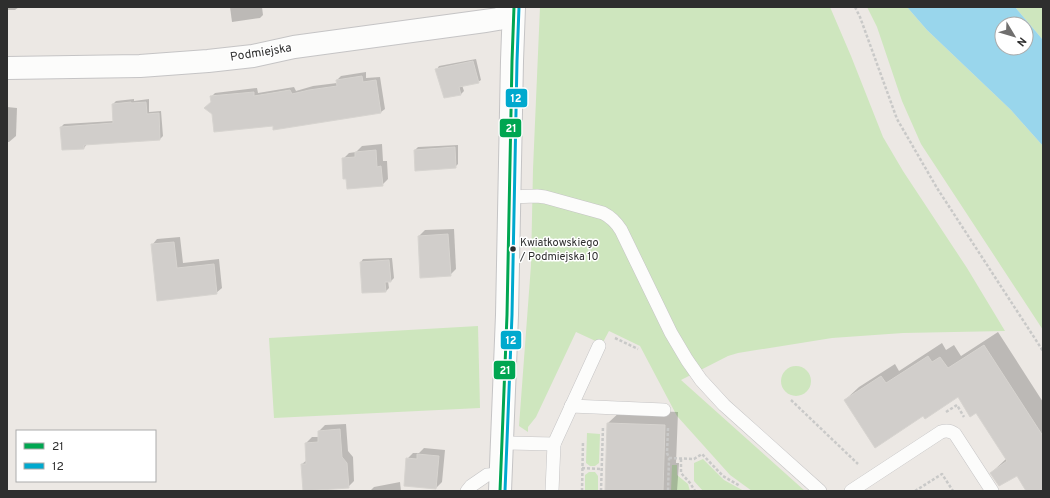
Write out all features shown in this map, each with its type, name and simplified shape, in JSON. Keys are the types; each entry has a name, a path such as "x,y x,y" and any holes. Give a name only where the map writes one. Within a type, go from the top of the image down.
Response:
{"street":[{"name":"Podmiejska","path":"7,68 140,66 253,56 294,48 491,20 514,11"},
{"path":"500,482 507,315 514,11"}],"lane":[{"path":"509,197 545,197 609,216 621,230 671,333 701,380 724,404 820,491"},
{"path":"552,491 554,444 599,346"},
{"path":"571,406 664,410"},
{"path":"851,491 941,432 946,431 956,434 992,491"},
{"path":"502,443 554,444"},
{"path":"467,491 471,486 487,475 500,482"}],"path":[{"path":"855,7 897,119 937,188 1043,351"},
{"path":"791,400 861,467"},
{"path":"601,491 604,407"},
{"path":"664,410 664,420 668,420 668,491"},
{"path":"582,491 583,441"},
{"path":"669,458 694,459 702,454 723,476 740,486"},
{"path":"681,458 681,473 695,491"},
{"path":"582,468 602,469"},
{"path":"915,491 942,474 953,491"}],"green space":[{"path":"540,7 830,7 883,137 903,171 967,268 1005,331 903,333 832,338 738,353 728,356 681,380 805,491 752,491 730,475 677,416 640,346 609,331 602,344 576,332 536,417 528,427 528,432 519,426 531,265 533,169"},
{"path":"867,7 907,7 927,30 1011,110 1043,146 1043,330 921,144 902,101 877,27"},
{"path":"1015,7 1043,7 1043,40 1034,29 1034,16 1023,16"},
{"path":"478,326 480,408 274,418 269,338"},
{"path":"796,366 802,367 810,375 810,387 802,395 796,396 790,395 782,387 781,381 782,375 790,367"},
{"path":"587,433 600,434 599,463 595,466 590,466 586,463"},
{"path":"703,459 724,480 744,491 703,491 694,481 694,463"},
{"path":"672,465 677,465 677,475 688,484 690,491 671,491"},
{"path":"589,472 595,472 598,476 598,491 585,491 585,475"}],"water":[{"path":"907,7 1015,7 1023,16 994,16 994,56 1034,56 1034,29 1043,40 1043,146 1011,110 927,30"}],"building":[{"path":"473,61 479,83 459,87 461,95 444,98 435,69"},
{"path":"362,76 363,82 376,80 381,113 273,130 273,126 214,132 212,114 204,108 211,102 210,96 254,92 254,96 290,90 292,94 337,86 336,80"},
{"path":"146,102 147,114 159,113 160,140 84,145 84,149 62,150 60,127 113,123 112,104"},
{"path":"455,147 456,168 415,171 414,150"},
{"path":"376,150 377,167 381,166 383,186 347,189 346,179 343,179 342,158 355,157 355,152"},
{"path":"448,234 451,276 420,278 418,236"},
{"path":"174,242 177,268 214,264 217,294 157,301 151,244"},
{"path":"389,260 391,282 385,282 386,292 362,293 360,262"},
{"path":"984,345 1043,436 1043,491 1026,491 1017,476 999,486 990,473 1007,461 976,413 970,417 958,397 925,419 923,416 875,448 844,400 881,376 886,383 928,356 932,362 940,357 948,368"},
{"path":"607,423 665,425 663,491 605,491"},
{"path":"340,429 342,457 347,463 349,488 303,491 301,464 306,464 305,443 318,442 318,431"},
{"path":"417,454 439,456 436,489 404,486 406,458 417,459"}],"transit line":[{"name":"21","path":"500,491 507,315 514,7"},
{"name":"12","path":"505,491 512,315 519,7"}],"place":[{"name":"Kwiatkowskiego / Podmiejska 10","path":"513,249"}]}
